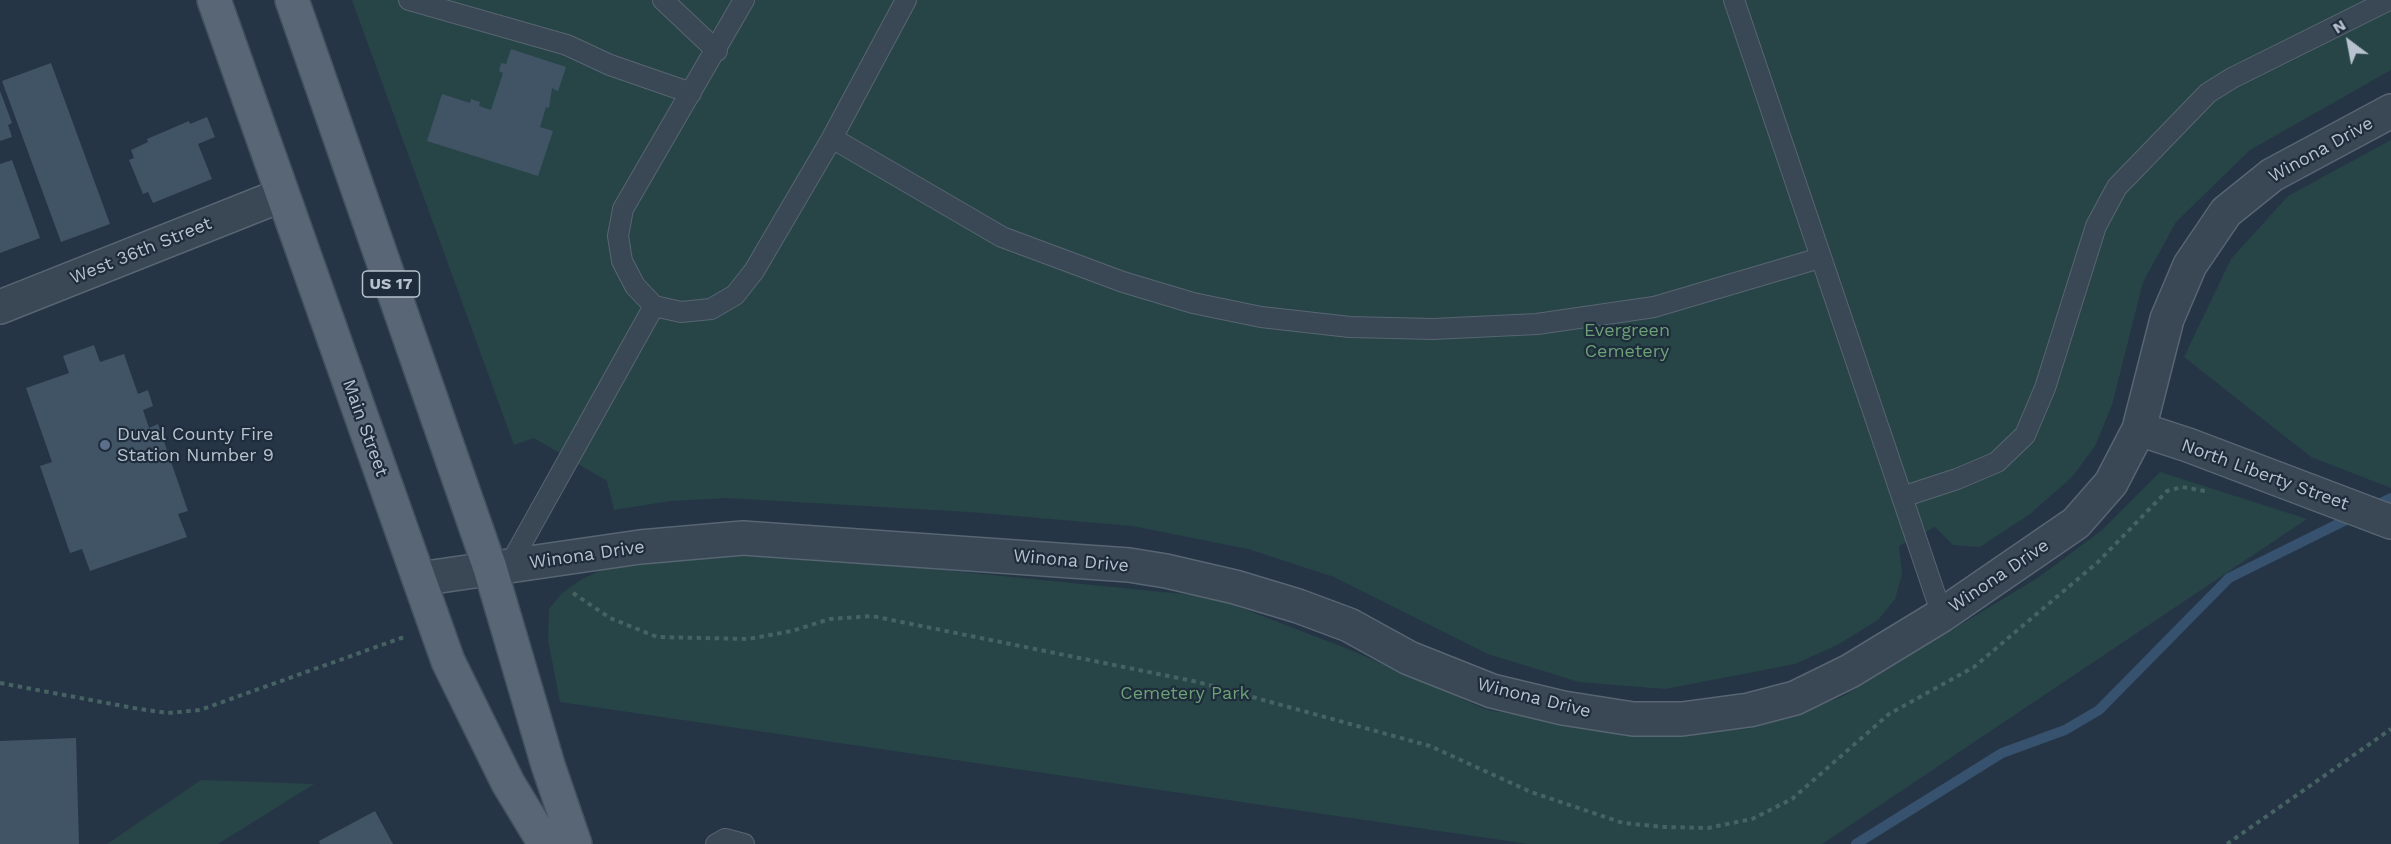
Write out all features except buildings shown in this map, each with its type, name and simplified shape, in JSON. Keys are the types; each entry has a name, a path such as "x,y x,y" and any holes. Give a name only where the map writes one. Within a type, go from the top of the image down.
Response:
{"main road":[{"name":"Main Street","path":"213,0 448,661 508,783 545,844"},
{"name":"US 17","path":"292,0 500,567 548,765 575,844"}],"street":[{"name":"Winona Drive","path":"419,579 640,547 744,538 1130,565 1234,587 1298,606 1348,625 1409,658 1492,691 1563,708 1633,719 1682,719 1749,710 1795,698 1850,671 1942,615 2076,523 2111,483 2139,429 2168,319 2190,266 2226,212 2272,175 2391,111"},
{"name":"West 36th Street","path":"0,307 282,195"},
{"name":"North Liberty Street","path":"2139,429 2188,445 2391,522"}],"lane":[{"path":"409,0 567,45 610,66 692,93"},
{"path":"663,0 717,51"},
{"path":"744,0 717,51 623,209 618,236 622,261 635,286 654,306 681,312 711,309 735,295 754,271 832,138 906,0"},
{"path":"1734,0 1942,615"},
{"path":"1902,497 1957,479 1996,462 2025,435 2045,388 2096,226 2117,187 2208,93 2232,78 2389,0"},
{"path":"832,138 1002,237 1123,282 1193,303 1261,317 1350,327 1433,329 1537,324 1654,307 1820,258"},
{"path":"500,567 654,306"},
{"path":"716,844 725,839 744,844"}],"path":[{"path":"572,592 610,618 657,637 747,639 792,631 830,619 872,616 1198,682 1430,746 1531,792 1623,823 1708,828 1752,819 1792,799 1889,714 1974,667 2098,562 2167,491 2182,487 2212,493"},
{"path":"0,683 139,709 168,713 200,711 403,638 434,622"},
{"path":"2227,844 2391,729"}],"green space":[{"name":"Evergreen Cemetery","path":"352,0 2391,0 2391,70 2250,150 2176,222 2143,282 2112,405 2095,446 2072,477 2030,514 1980,547 1953,545 1935,527 1899,546 1902,575 1895,599 1878,620 1839,644 1795,664 1665,689 1579,682 1488,654 1334,577 1248,549 1133,526 969,512 727,498 670,501 614,510 607,481 534,438 514,445"},
{"path":"2391,140 2391,488 2311,457 2184,357 2231,259 2288,196"},
{"name":"Cemetery Park","path":"2160,472 2307,519 1822,844 1528,844 560,702 548,640 549,609 562,593 582,579 607,568 639,560 731,555 911,567 1213,597 1353,651 1487,710 1642,736 1748,729 1842,697 2039,577 2102,530"},
{"path":"201,780 314,784 218,844 107,844"}],"waterway":[{"path":"2373,507 2391,498"},
{"path":"1856,844 2002,753 2065,730 2099,710 2229,578 2356,515"}],"place":[{"name":"Duval County Fire Station Number 9","path":"105,445"}]}
